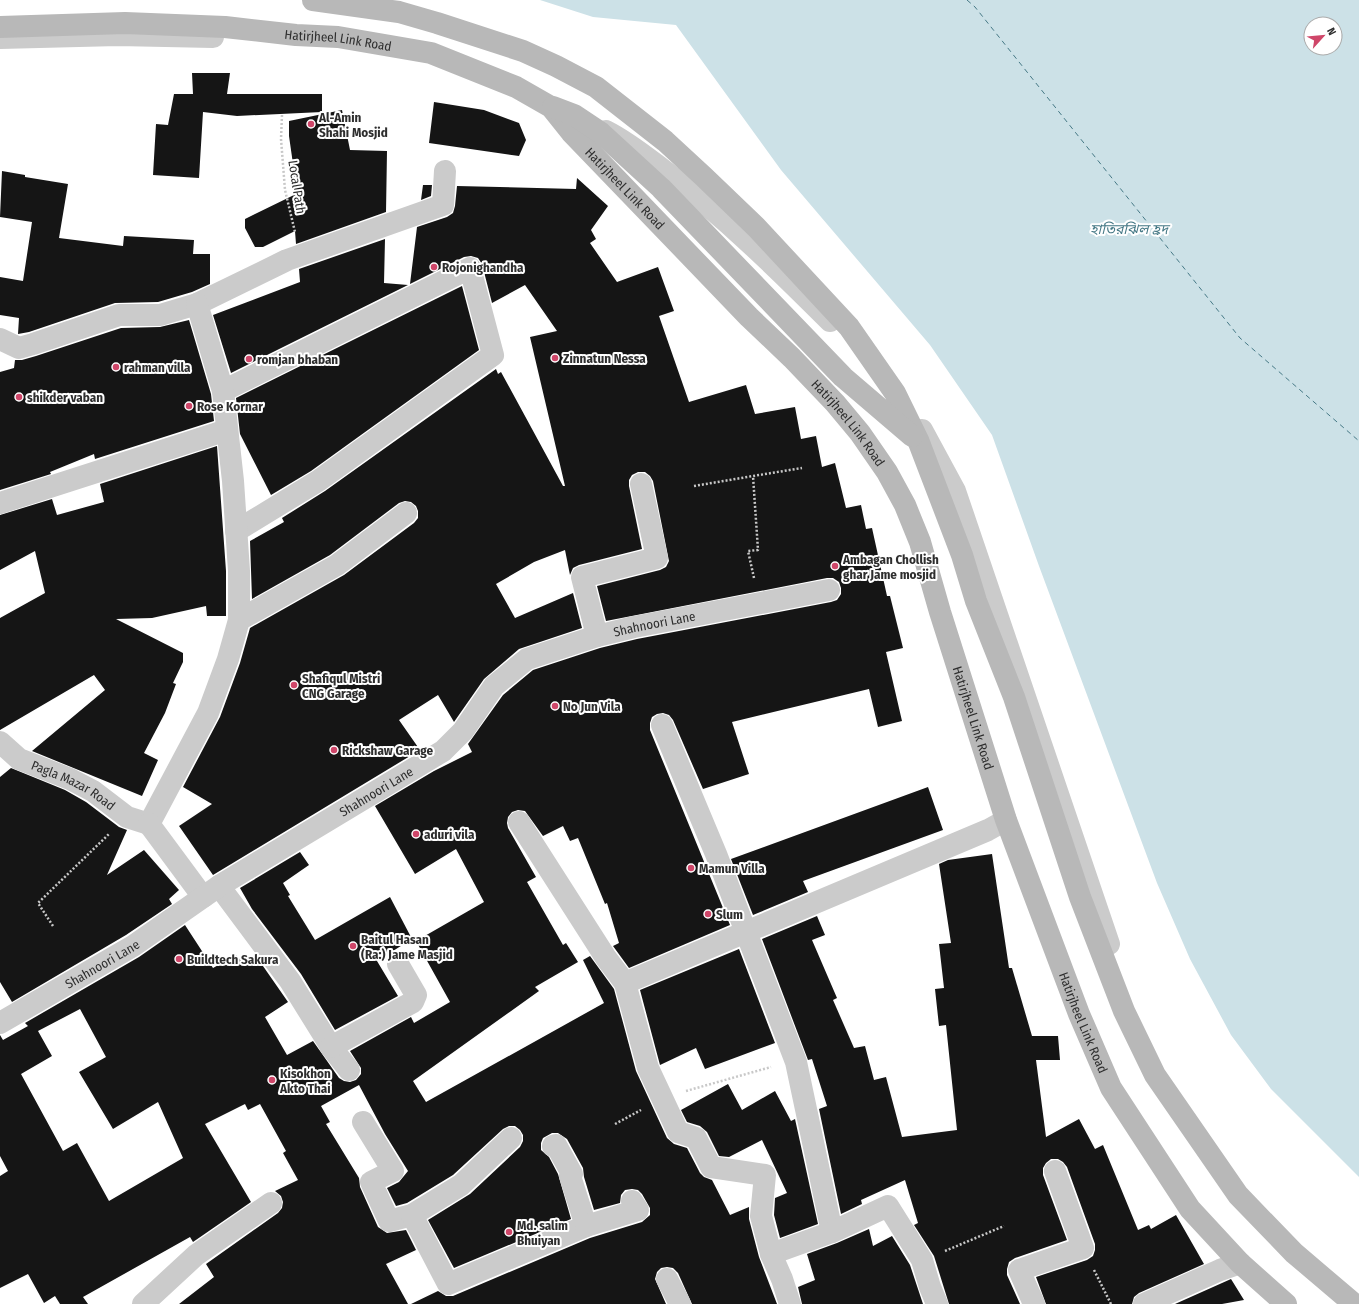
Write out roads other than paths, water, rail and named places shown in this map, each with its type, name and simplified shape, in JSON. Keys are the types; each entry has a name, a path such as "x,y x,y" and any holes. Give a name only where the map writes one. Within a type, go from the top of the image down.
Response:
{"main road":[{"path":"313,0 399,12 437,23 523,51 596,87 665,142 704,177 756,227 849,327 895,393 918,440 962,555 976,601 1014,697 1080,897 1124,1011 1155,1075 1238,1195 1294,1253 1354,1304"},
{"name":"Hatirjheel Link Road","path":"0,27 125,23 225,27 296,35 338,37 431,53 516,87 551,107 571,132 748,317 792,358 835,403 860,433 887,472 906,505 920,542 940,612 1006,820 1079,1014 1110,1088 1190,1209 1240,1263 1286,1304"},
{"path":"551,107 574,115 602,133 661,188 843,378 918,440"}],"street":[{"path":"0,38 118,35 229,37 362,46 451,61 537,93 624,141 703,200 779,271 857,348 912,412 955,492 1100,920 1174,1114 1271,1230 1338,1304"},
{"path":"0,339 19,348 119,315 160,315 196,304 287,260 443,205 444,171"},
{"path":"223,391 470,268 493,355 318,481 236,531"},
{"path":"196,304 223,391 233,481 239,571 239,620 228,659 208,713 149,824 290,981 331,1047 349,1070"},
{"path":"0,503 228,430"},
{"path":"597,636 582,577 657,558 641,484"},
{"path":"239,620 337,565 406,513"},
{"name":"Shahnoori Lane","path":"0,1023 133,946 211,892 443,751 463,731 494,686 527,659 597,636 830,590"},
{"path":"662,725 716,854 796,1062 832,1232"},
{"name":"Pagla Mazar Road","path":"0,742 19,760 70,779 93,791 127,817 149,824"},
{"path":"625,982 988,830 1006,820"},
{"path":"519,822 606,958 625,982 648,1068 678,1132 696,1138 711,1167 765,1175 761,1216 771,1254 777,1266 790,1304"},
{"path":"331,1047 413,1002 416,995 398,964"},
{"path":"362,1122 393,1171 371,1182 389,1222 412,1215 461,1185 511,1138"},
{"path":"553,1146 556,1145 572,1174 570,1176 586,1226"},
{"path":"1034,1304 1019,1270 1083,1248 1055,1171"},
{"path":"412,1215 448,1284 586,1226 638,1210 632,1200"},
{"path":"143,1304 196,1255 271,1202"},
{"path":"771,1254 832,1232 888,1206 922,1260 937,1304"},
{"path":"1144,1304 1220,1270 1240,1263"},
{"path":"667,1279 680,1304"}],"water":[{"name":"হাতিরঝিল হ্রদ","path":"540,0 1359,0 1359,1177 1271,1089 1231,1035 1190,959 1157,883 992,435 930,345 781,170 676,25 593,17"}],"place":[{"name":"Al-Amin Shahi Mosjid","path":"311,124"},
{"name":"Rojonighandha","path":"434,267"},
{"name":"Zinnatun Nessa","path":"555,358"},
{"name":"romjan bhaban","path":"249,359"},
{"name":"rahman villa","path":"116,367"},
{"name":"shikder vaban","path":"19,397"},
{"name":"Rose Kornar","path":"189,406"},
{"name":"Ambagan Chollish ghar Jame mosjid","path":"835,566"},
{"name":"Shafiqul Mistri CNG Garage","path":"294,685"},
{"name":"No Jun Vila","path":"555,706"},
{"name":"Rickshaw Garage","path":"334,750"},
{"name":"aduri vila","path":"416,834"},
{"name":"Mamun Villa","path":"691,868"},
{"name":"Slum","path":"708,914"},
{"name":"Baitul Hasan (Ra:) Jame Masjid","path":"353,946"},
{"name":"Buildtech Sakura","path":"179,959"},
{"name":"Kisokhon Akto Thai","path":"272,1080"},
{"name":"Md. salim Bhuiyan","path":"509,1232"}]}
